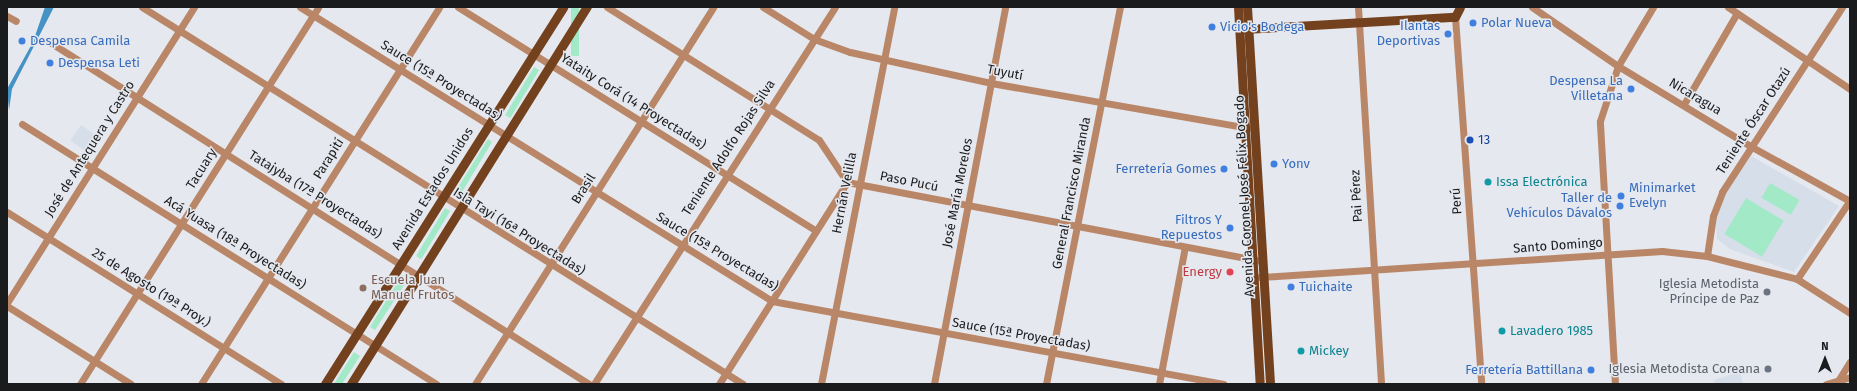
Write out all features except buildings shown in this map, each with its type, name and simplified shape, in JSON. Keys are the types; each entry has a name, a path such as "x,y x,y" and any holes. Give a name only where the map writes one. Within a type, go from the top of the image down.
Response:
{"main road":[{"name":"Avenida Estados Unidos","path":"325,384 563,7"},
{"path":"351,384 587,7"},
{"name":"Avenida Coronel José Félix Bogado","path":"1238,7 1244,127 1257,260"},
{"name":"Avenida Coronel José Félix Bogado","path":"1248,7 1254,129 1260,384"},
{"path":"1240,29 1359,24 1455,17 1460,7"},
{"name":"Avenida Coronel José Félix Bogado","path":"1258,277 1270,384"}],"street":[{"name":"Isla Tayi (16ª Proyectadas)","path":"142,7 442,198 635,319 743,384"},
{"name":"José de Antequera y Castro","path":"7,305 194,7"},
{"name":"Sauce (15ª Proyectadas)","path":"300,7 772,301 1223,384"},
{"name":"Tacuary","path":"80,384 318,7"},
{"name":"Parapití","path":"201,384 439,7"},
{"name":"Yataity Corá (14 Proyectadas)","path":"458,7 816,231"},
{"path":"607,7 819,140 847,182 719,384"},
{"name":"Brasil","path":"475,384 713,7"},
{"name":"Tuyutí","path":"763,7 814,39 884,59 991,83 1254,129"},
{"name":"Teniente Adolfo Rojas Silva","path":"594,384 726,174 835,7"},
{"name":"Hernán Velilla","path":"821,384 858,185 894,7"},
{"name":"José María Morelos","path":"934,384 1006,7"},
{"name":"General Francisco Miranda","path":"1046,384 1103,102 1120,7"},
{"name":"Pai Pérez","path":"1358,7 1381,384"},
{"name":"Nicaragua","path":"1532,7 1618,66 1684,104 1752,147 1850,200"},
{"path":"1614,384 1600,121 1618,66 1653,7"},
{"path":"1728,7 1850,89"},
{"name":"Teniente Óscar Otazú","path":"1707,256 1716,205 1842,7"},
{"path":"1684,104 1737,13"},
{"path":"7,16 16,21"},
{"name":"Perú","path":"1455,17 1481,384"},
{"name":"Tatajyba (17ª Proyectadas)","path":"48,41 312,208 402,263 589,384"},
{"name":"Acá Yuasa (18ª Proyectadas)","path":"22,124 93,167 436,384"},
{"name":"Paso Pucú","path":"847,182 1078,228 1257,260"},
{"path":"1797,279 1850,200"},
{"name":"25 de Agosto (19ª Proy.)","path":"7,212 282,384"},
{"path":"1159,384 1185,247"},
{"name":"Santo Domingo","path":"1258,277 1662,251 1707,256 1797,279 1850,313"},
{"path":"7,305 131,384"},
{"path":"1837,382 1850,362"},
{"path":"1826,384 1850,377"}],"shaded area":[{"path":"81,125 99,137 89,153 70,141"},
{"path":"1751,156 1839,206 1794,272 1730,249 1717,239 1716,223 1724,196"},
{"path":"1740,372 1743,384 1715,384 1714,380"}],"green space":[{"path":"571,7 579,7 579,56 571,56"},
{"path":"534,67 539,70 510,118 505,115"},
{"path":"488,139 492,142 462,192 457,189"},
{"path":"1770,183 1799,200 1791,215 1762,198"},
{"path":"1746,198 1784,221 1762,257 1724,234"},
{"path":"445,208 450,211 421,259 416,256"},
{"path":"402,275 408,279 375,330 370,327"},
{"path":"354,352 360,356 342,384 334,384"}],"water":[{"path":"45,7 54,7 12,89 9,110 7,89 33,42"}],"place":[{"name":"Polar Nueva","path":"1473,23"},
{"name":"Vicio's Bodega","path":"1212,27"},
{"name":"Ilantas Deportivas","path":"1448,34"},
{"name":"Despensa Camila","path":"22,41"},
{"name":"Despensa Leti","path":"50,63"},
{"name":"Despensa La Villetana","path":"1631,89"},
{"name":"13","path":"1470,140"},
{"name":"Yonv","path":"1274,164"},
{"name":"Ferretería Gomes","path":"1224,169"},
{"name":"Issa Electrónica","path":"1488,182"},
{"name":"Minimarket Evelyn","path":"1621,196"},
{"name":"Taller de Vehículos Dávalos","path":"1620,206"},
{"name":"Filtros Y Repuestos","path":"1230,228"},
{"name":"Energy","path":"1230,272"},
{"name":"Tuichaite","path":"1291,287"},
{"name":"Escuela Juan Manuel Frutos","path":"363,288"},
{"name":"Iglesia Metodista Príncipe de Paz","path":"1767,292"},
{"name":"Lavadero 1985","path":"1502,331"},
{"name":"Mickey","path":"1301,351"},
{"name":"Iglesia Metodista Coreana","path":"1768,369"},
{"name":"Ferretería Battillana","path":"1591,370"}]}
